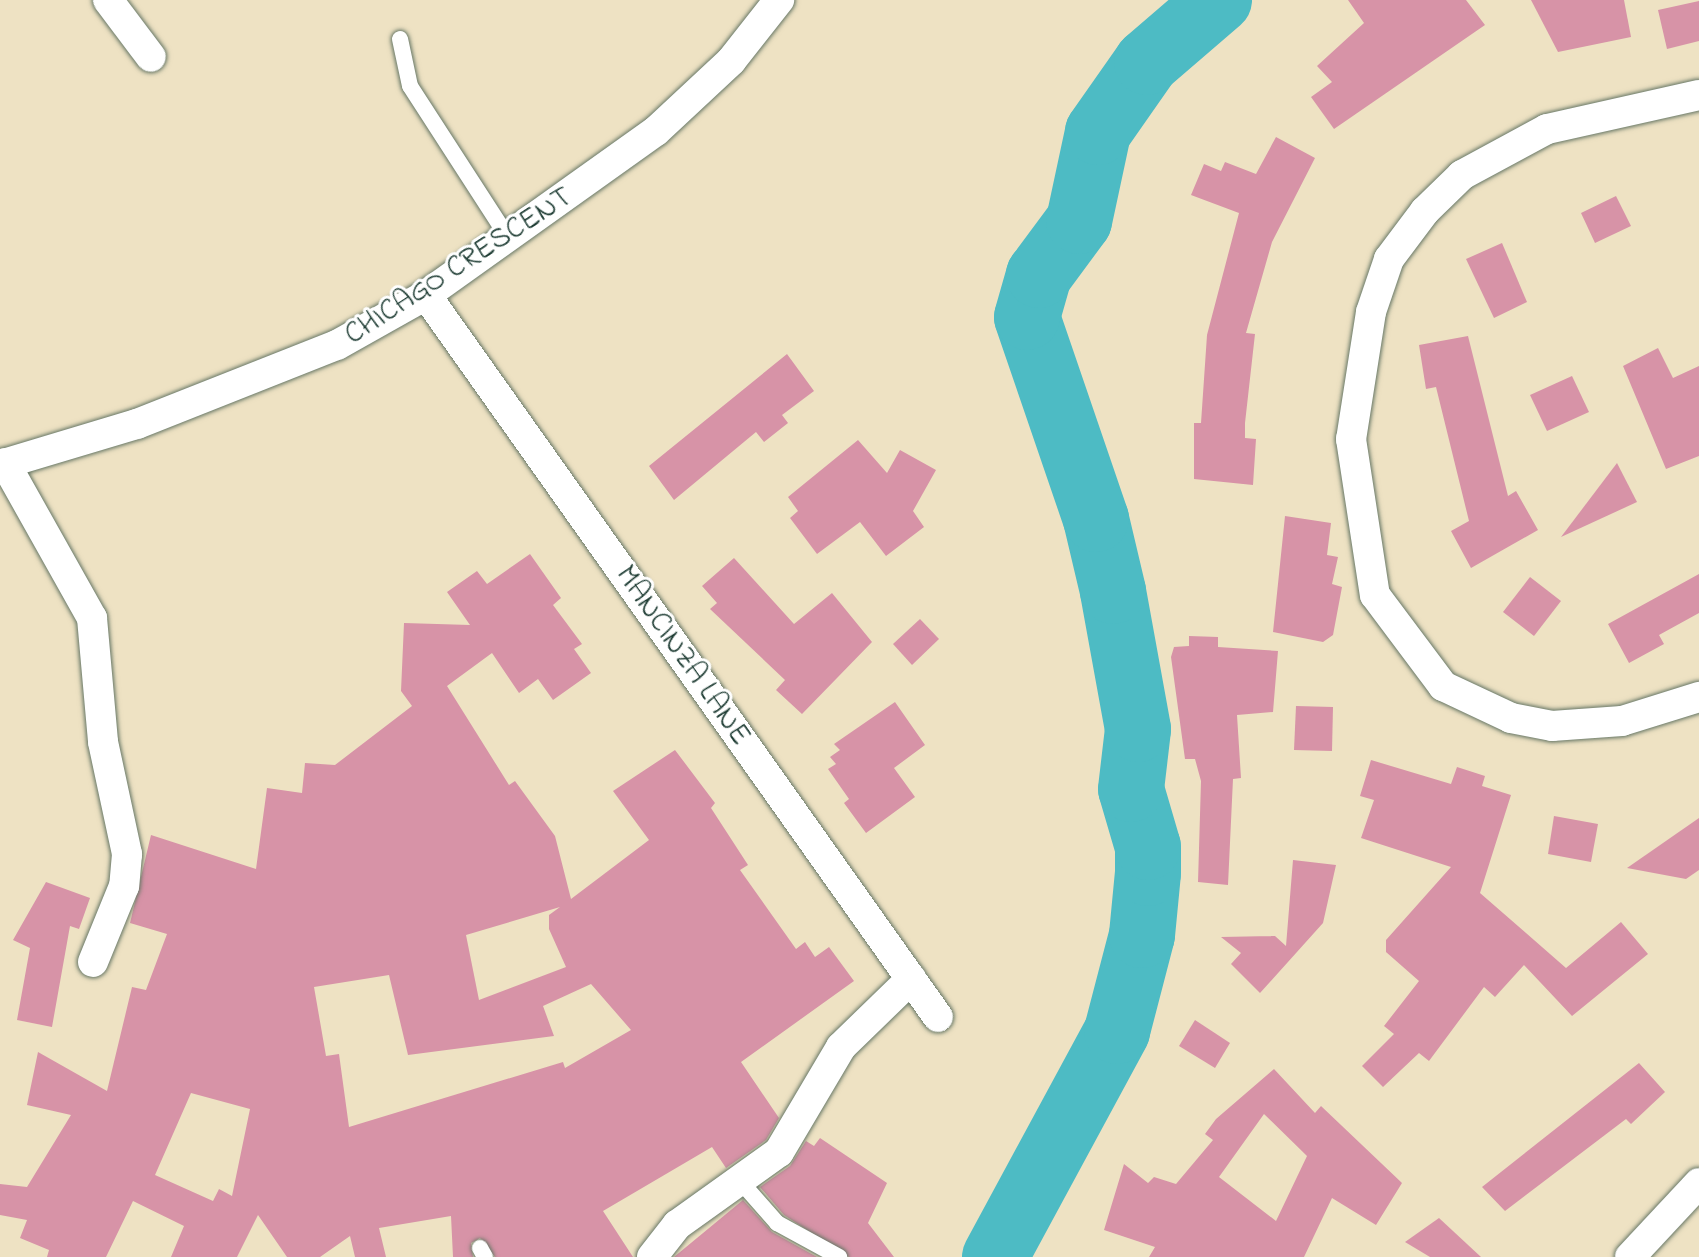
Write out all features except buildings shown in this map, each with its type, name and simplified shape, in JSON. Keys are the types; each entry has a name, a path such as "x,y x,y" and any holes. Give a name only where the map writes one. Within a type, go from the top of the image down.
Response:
{"street":[{"path":"108,0 150,57"},
{"name":"CHICAGO CRESCENT","path":"3,464 137,424 337,345 426,295 509,240 656,131 731,61 779,0"},
{"path":"1699,94 1547,129 1462,175 1425,211 1389,259 1371,312 1351,439 1375,595 1443,686 1511,718 1552,726 1622,721 1699,697"},
{"name":"MANCINZA LANE","path":"426,295 938,1017"},
{"path":"3,464 92,618 103,742 127,854 124,886 93,962"},
{"path":"652,1257 677,1226 766,1166 793,1135 841,1047 911,979"},
{"path":"1630,1257 1699,1182"}],"lane":[{"path":"400,39 410,86 509,240"},
{"path":"741,1182 778,1223 839,1257"}],"waterway":[{"path":"995,1257 1117,1031 1142,935 1148,873 1148,847 1131,789 1138,729 1113,591 1096,519 1027,317 1039,275 1079,221 1098,132 1147,62 1219,0"}]}
